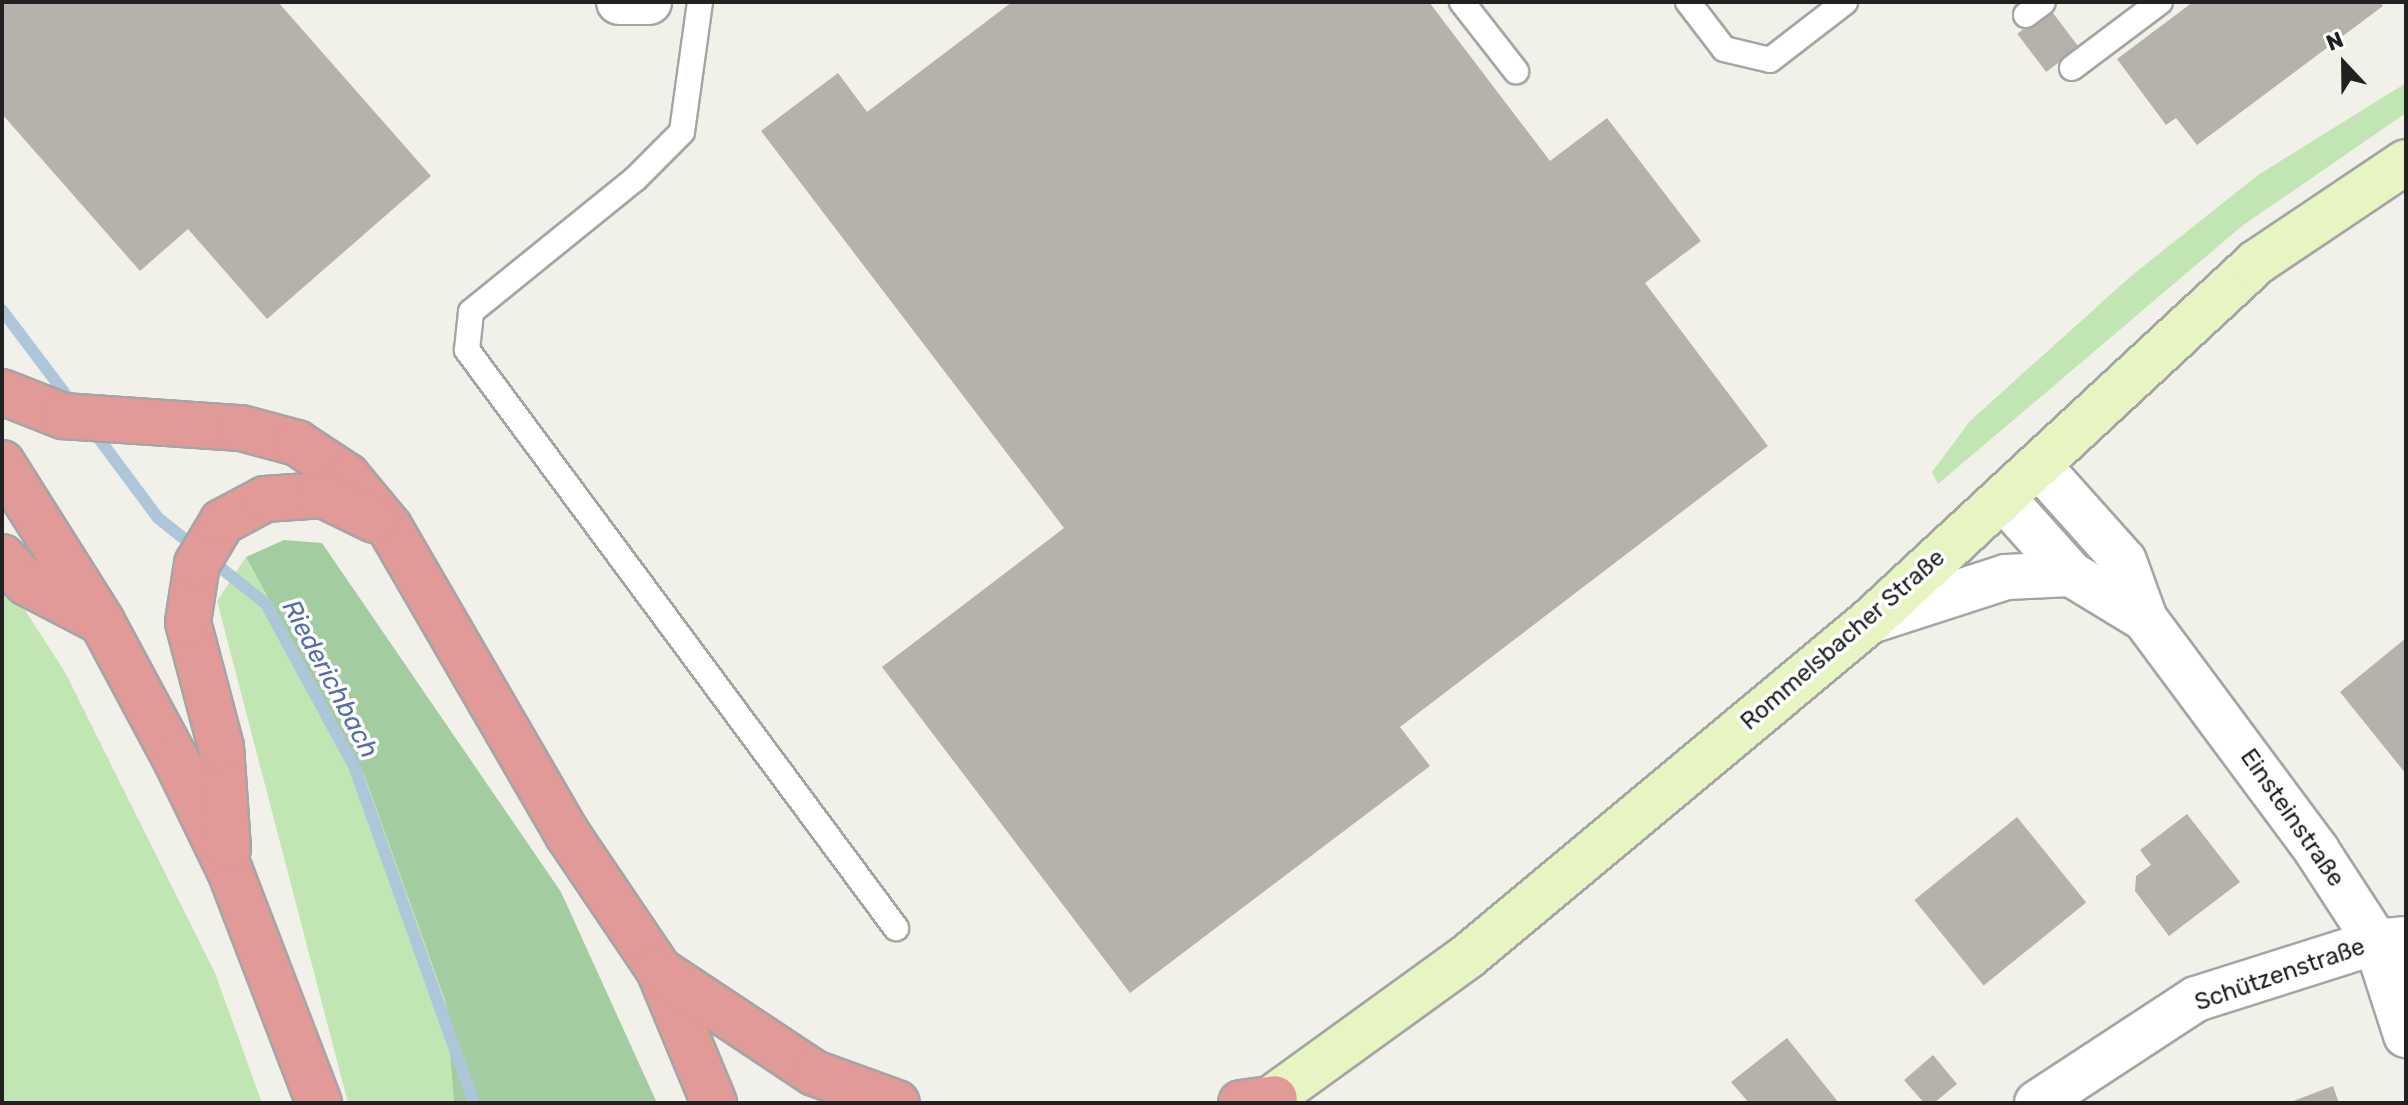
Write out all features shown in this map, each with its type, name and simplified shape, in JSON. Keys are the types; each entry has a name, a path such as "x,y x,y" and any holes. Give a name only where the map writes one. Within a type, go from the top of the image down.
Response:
{"highway":[{"path":"2,392 63,416 129,418 241,428 297,443 347,476 390,528 568,835 659,970 714,1103"},
{"path":"2,463 102,622 230,871 319,1103"},
{"path":"230,871 221,747 188,622 207,547 265,499 323,495 390,528"},
{"path":"2,557 27,583 102,622"},
{"path":"659,970 822,1088 897,1103"}],"main road":[{"name":"Rommelsbacher Straße","path":"1260,1101 1468,956 1870,621 2257,262 2406,162"}],"street":[{"path":"619,2 649,2"},
{"name":"Einsteinstraße","path":"2039,466 2124,561 2145,619 2299,826 2391,941 2406,1035"},
{"name":"Einsteinstraße","path":"2003,498 2083,582 2145,619"},
{"path":"1870,621 2006,577 2083,582"},
{"name":"Schützenstraße","path":"2037,1103 2196,999 2391,941"}],"lane":[{"path":"700,2 682,132 635,179 471,312 467,350 472,364 896,928"},
{"path":"1462,2 1516,71"},
{"path":"1688,2 1724,49 1770,60 1845,2"},
{"path":"2072,68 2160,2"}],"green space":[{"path":"2406,83 2406,113 2242,226 1938,484 1932,472 1970,421 2131,276 2258,175"},
{"path":"284,540 322,543 561,892 657,1103 454,1103 446,1003 365,777 246,557"},
{"path":"246,557 365,777 446,1003 454,1103 348,1103 217,601"},
{"path":"2,575 65,672 215,973 262,1103 2,1103"}],"building":[{"path":"2,2 278,2 431,176 267,319 188,229 140,271 2,114"},
{"path":"1012,2 1429,2 1550,161 1607,118 1701,241 1645,283 1768,446 1400,727 1430,766 1130,993 882,667 1064,528 761,131 838,73 867,112"},
{"path":"2193,2 2380,2 2383,6 2197,145 2176,118 2166,125 2117,59"},
{"path":"2050,9 2079,47 2046,72 2017,34"},
{"path":"2406,638 2406,774 2340,692"},
{"path":"2187,814 2240,882 2169,936 2135,891 2136,876 2151,865 2140,850"},
{"path":"2017,817 2086,902 1984,986 1914,900"},
{"path":"1787,1038 1839,1103 1749,1103 1731,1082"},
{"path":"1933,1055 1957,1084 1934,1103 1924,1103 1904,1080"},
{"path":"2333,1086 2339,1103 2288,1103"}],"waterway":[{"name":"Riederichbach","path":"2,310 72,403"},
{"name":"Riederichbach","path":"91,428 158,518 266,604 354,766 474,1103"}]}
